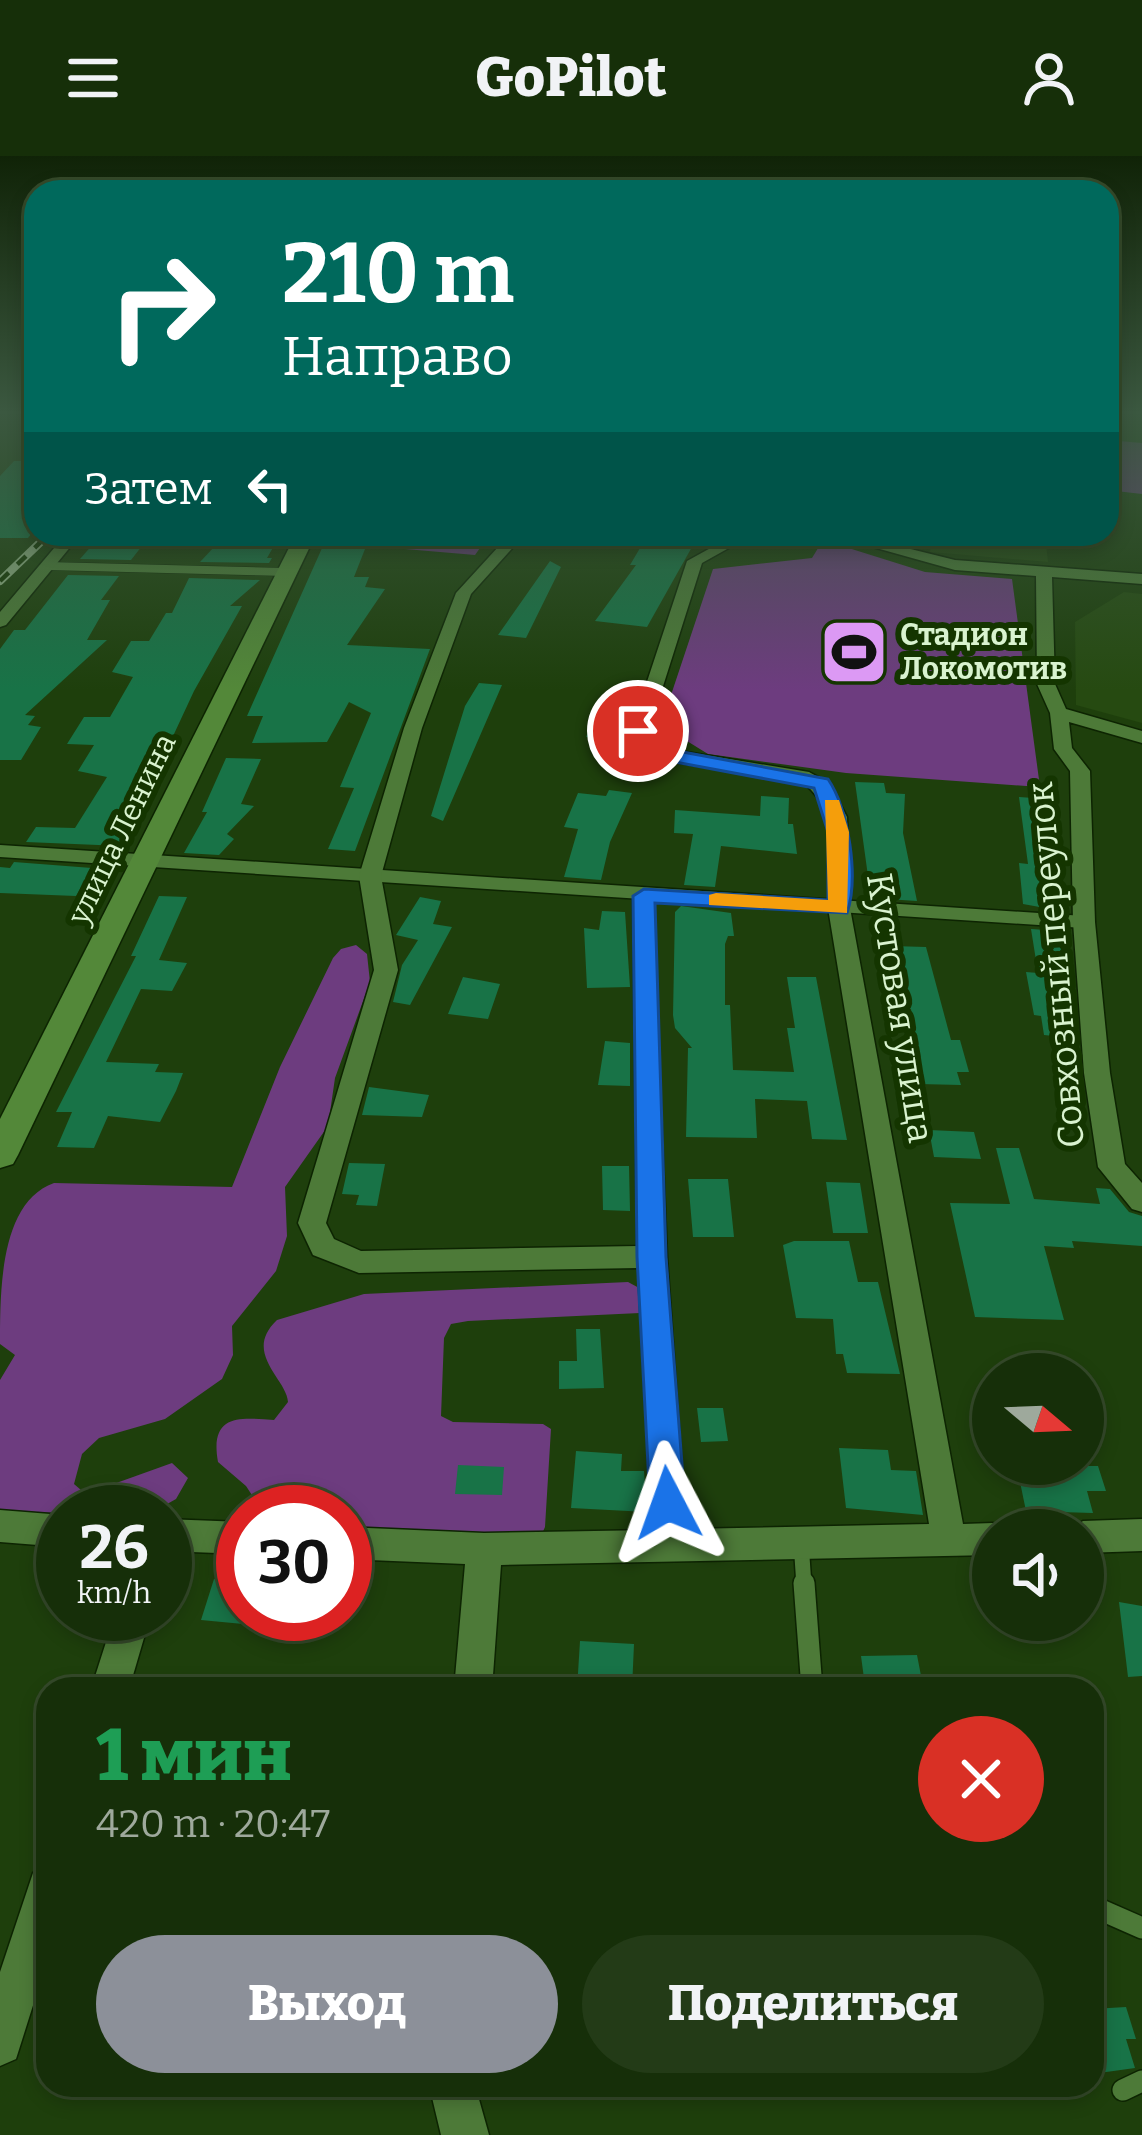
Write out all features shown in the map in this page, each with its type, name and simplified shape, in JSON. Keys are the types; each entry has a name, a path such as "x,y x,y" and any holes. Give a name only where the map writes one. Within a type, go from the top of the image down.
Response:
{"main road":[{"name":"улица Ленина","path":"0,1155 300,546"}],"street":[{"path":"0,622 64,546"},
{"path":"507,546 464,593 413,728 370,877 386,970 312,1222 315,1237 335,1255 359,1262 652,1257"},
{"name":"Кустовая улица","path":"724,546 695,561 635,742 650,752 820,783 830,798 838,832 839,908 949,1540"},
{"path":"874,546 925,561 1142,579"},
{"name":"Совхозный переулок","path":"1043,571 1046,684 1059,713 1063,749 1080,771 1084,922 1097,1073 1112,1167 1142,1202"},
{"path":"1059,713 1142,737"},
{"path":"644,896 652,1257 670,1544"},
{"path":"0,1526 36,1529"},
{"path":"1104,1536 1142,1535"},
{"path":"372,1544 484,1549 972,1539"},
{"path":"474,1677 484,1549"},
{"path":"114,1677 125,1641"},
{"path":"0,2043 36,1927"},
{"path":"455,2097 465,2135"}],"lane":[{"path":"47,566 286,572"},
{"path":"0,851 1084,922"},
{"path":"801,1542 811,1677"},
{"path":"1104,1911 1142,1928"}],"shaded area":[{"path":"407,546 481,546 475,555 405,549"},
{"name":"Стадион Локомотив","path":"819,546 842,546 925,572 1012,579 1040,787 846,773 708,754 661,725 713,569 812,558"},
{"path":"931,546 1046,546 1048,562 930,552"},
{"path":"1124,592 1142,594 1142,723 1076,705 1075,622"},
{"path":"356,945 367,954 370,982 335,1078 328,1126 285,1187 287,1236 276,1271 232,1326 233,1355 222,1379 165,1419 99,1438 82,1454 75,1485 36,1485 36,1513 0,1513 0,1380 15,1355 0,1344 1,1299 7,1250 23,1209 36,1193 54,1183 232,1187 280,1067 341,949"},
{"path":"628,1282 641,1289 640,1313 468,1321 451,1324 444,1338 441,1416 453,1422 543,1424 551,1429 545,1527 540,1538 372,1528 372,1485 245,1485 218,1462 218,1434 223,1426 240,1419 274,1420 288,1402 265,1354 267,1332 277,1320 364,1294"},
{"path":"172,1463 188,1478 184,1485 111,1485"}],"building":[{"path":"0,505 24,505 24,538 0,538"},
{"path":"91,546 142,546 131,560 80,559"},
{"path":"215,546 274,546 269,563 200,562"},
{"path":"323,546 365,549 354,577 369,577 365,587 385,589 347,645 430,649 355,851 328,849 354,788 340,787 371,713 349,702 327,742 252,743 263,716 247,716"},
{"path":"641,546 692,547 647,627 595,621 636,565 630,565"},
{"path":"550,561 561,567 526,638 498,635"},
{"path":"68,575 119,576 101,600 110,600 87,640 107,640 25,715 35,716 28,725 41,727 21,760 0,760 0,649 14,630 25,630"},
{"path":"189,578 260,580 230,606 242,606 194,691 122,846 26,842 36,827 75,828 107,777 78,771 94,745 67,744 84,717 110,717 133,677 112,672 131,641 149,641 166,613 172,613"},
{"path":"479,683 502,685 443,821 431,816 465,706"},
{"path":"604,694 632,697 621,726 614,725 609,739 586,737"},
{"path":"226,758 261,759 241,804 254,806 227,834 234,839 219,855 184,853 207,812 202,812"},
{"path":"855,782 884,783 886,793 905,794 903,833 917,901 871,898"},
{"path":"609,790 632,793 610,842 601,880 564,877 578,829 564,827 578,793 606,796"},
{"path":"761,796 789,798 788,824 793,824 797,854 721,846 715,887 684,885 693,834 674,833 675,810 760,816"},
{"path":"1019,797 1048,799 1056,910 1023,904 1019,863 1028,864"},
{"path":"14,862 92,868 76,896 0,893 0,867 10,868"},
{"path":"159,896 187,897 159,960 187,963 172,991 141,989 106,1062 159,1064 155,1072 183,1073 176,1091 160,1122 108,1116 94,1148 57,1147 72,1112 56,1112 136,956 131,956"},
{"path":"420,897 441,901 433,924 452,927 410,1005 393,1002 402,965 418,940 396,935"},
{"path":"681,906 731,913 734,936 728,936 725,944 725,1005 730,1005 733,1070 794,1072 787,1028 795,1028 787,977 816,977 847,1140 812,1139 807,1101 755,1099 757,1138 686,1137 688,1048 692,1048 675,1028 673,1015 675,912"},
{"path":"602,911 625,912 630,987 587,988 584,928 599,930"},
{"path":"1031,929 1060,931 1066,963 1059,963 1072,1038 1044,1035 1041,1016 1034,1015 1026,972 1038,973"},
{"path":"926,947 951,1040 960,1040 969,1072 957,1072 961,1085 919,1084 911,1009 902,1009 887,948"},
{"path":"463,977 500,984 488,1019 448,1014"},
{"path":"605,1041 630,1043 630,1086 598,1085"},
{"path":"369,1087 429,1095 422,1117 362,1115"},
{"path":"929,1130 974,1132 981,1159 934,1157"},
{"path":"996,1148 1019,1148 1034,1199 1100,1204 1096,1188 1110,1189 1129,1212 1142,1216 1142,1246 1072,1241 1074,1248 1044,1246 1064,1320 975,1317 950,1203 1010,1204"},
{"path":"349,1163 385,1164 377,1206 356,1205 359,1195 342,1194"},
{"path":"602,1166 629,1166 630,1211 603,1210"},
{"path":"688,1179 728,1179 734,1237 693,1237"},
{"path":"826,1182 860,1183 868,1233 833,1233"},
{"path":"849,1241 858,1282 878,1282 900,1374 847,1373 843,1354 836,1354 833,1319 796,1318 783,1245"},
{"path":"576,1329 600,1329 604,1388 559,1389 559,1361 577,1361"},
{"path":"697,1408 723,1408 728,1441 701,1442"},
{"path":"839,1448 888,1450 891,1470 916,1471 923,1515 846,1508"},
{"path":"576,1451 622,1454 621,1471 644,1471 647,1512 571,1508"},
{"path":"458,1465 504,1467 502,1495 455,1494"},
{"path":"1021,1485 1104,1485 1106,1491 1087,1491 1092,1509 1026,1509"},
{"path":"214,1579 216,1579 216,1621 201,1620"},
{"path":"1119,1602 1142,1606 1142,1676 1128,1677"},
{"path":"580,1641 634,1644 633,1677 578,1677"},
{"path":"917,1655 921,1677 864,1677 861,1656"},
{"path":"1126,2007 1136,2039 1126,2039 1135,2068 1104,2072 1104,2008"}],"railway":[{"path":"0,581 36,546"}],"slow traffic":[{"path":"716,900 839,908 838,832 832,804"}],"place":[{"name":"Стадион Локомотив","path":"854,652"}],"route":[{"path":"638,731 635,742 650,752 820,783 830,798 838,832 839,908 644,896 652,1257 668,1503"}]}
